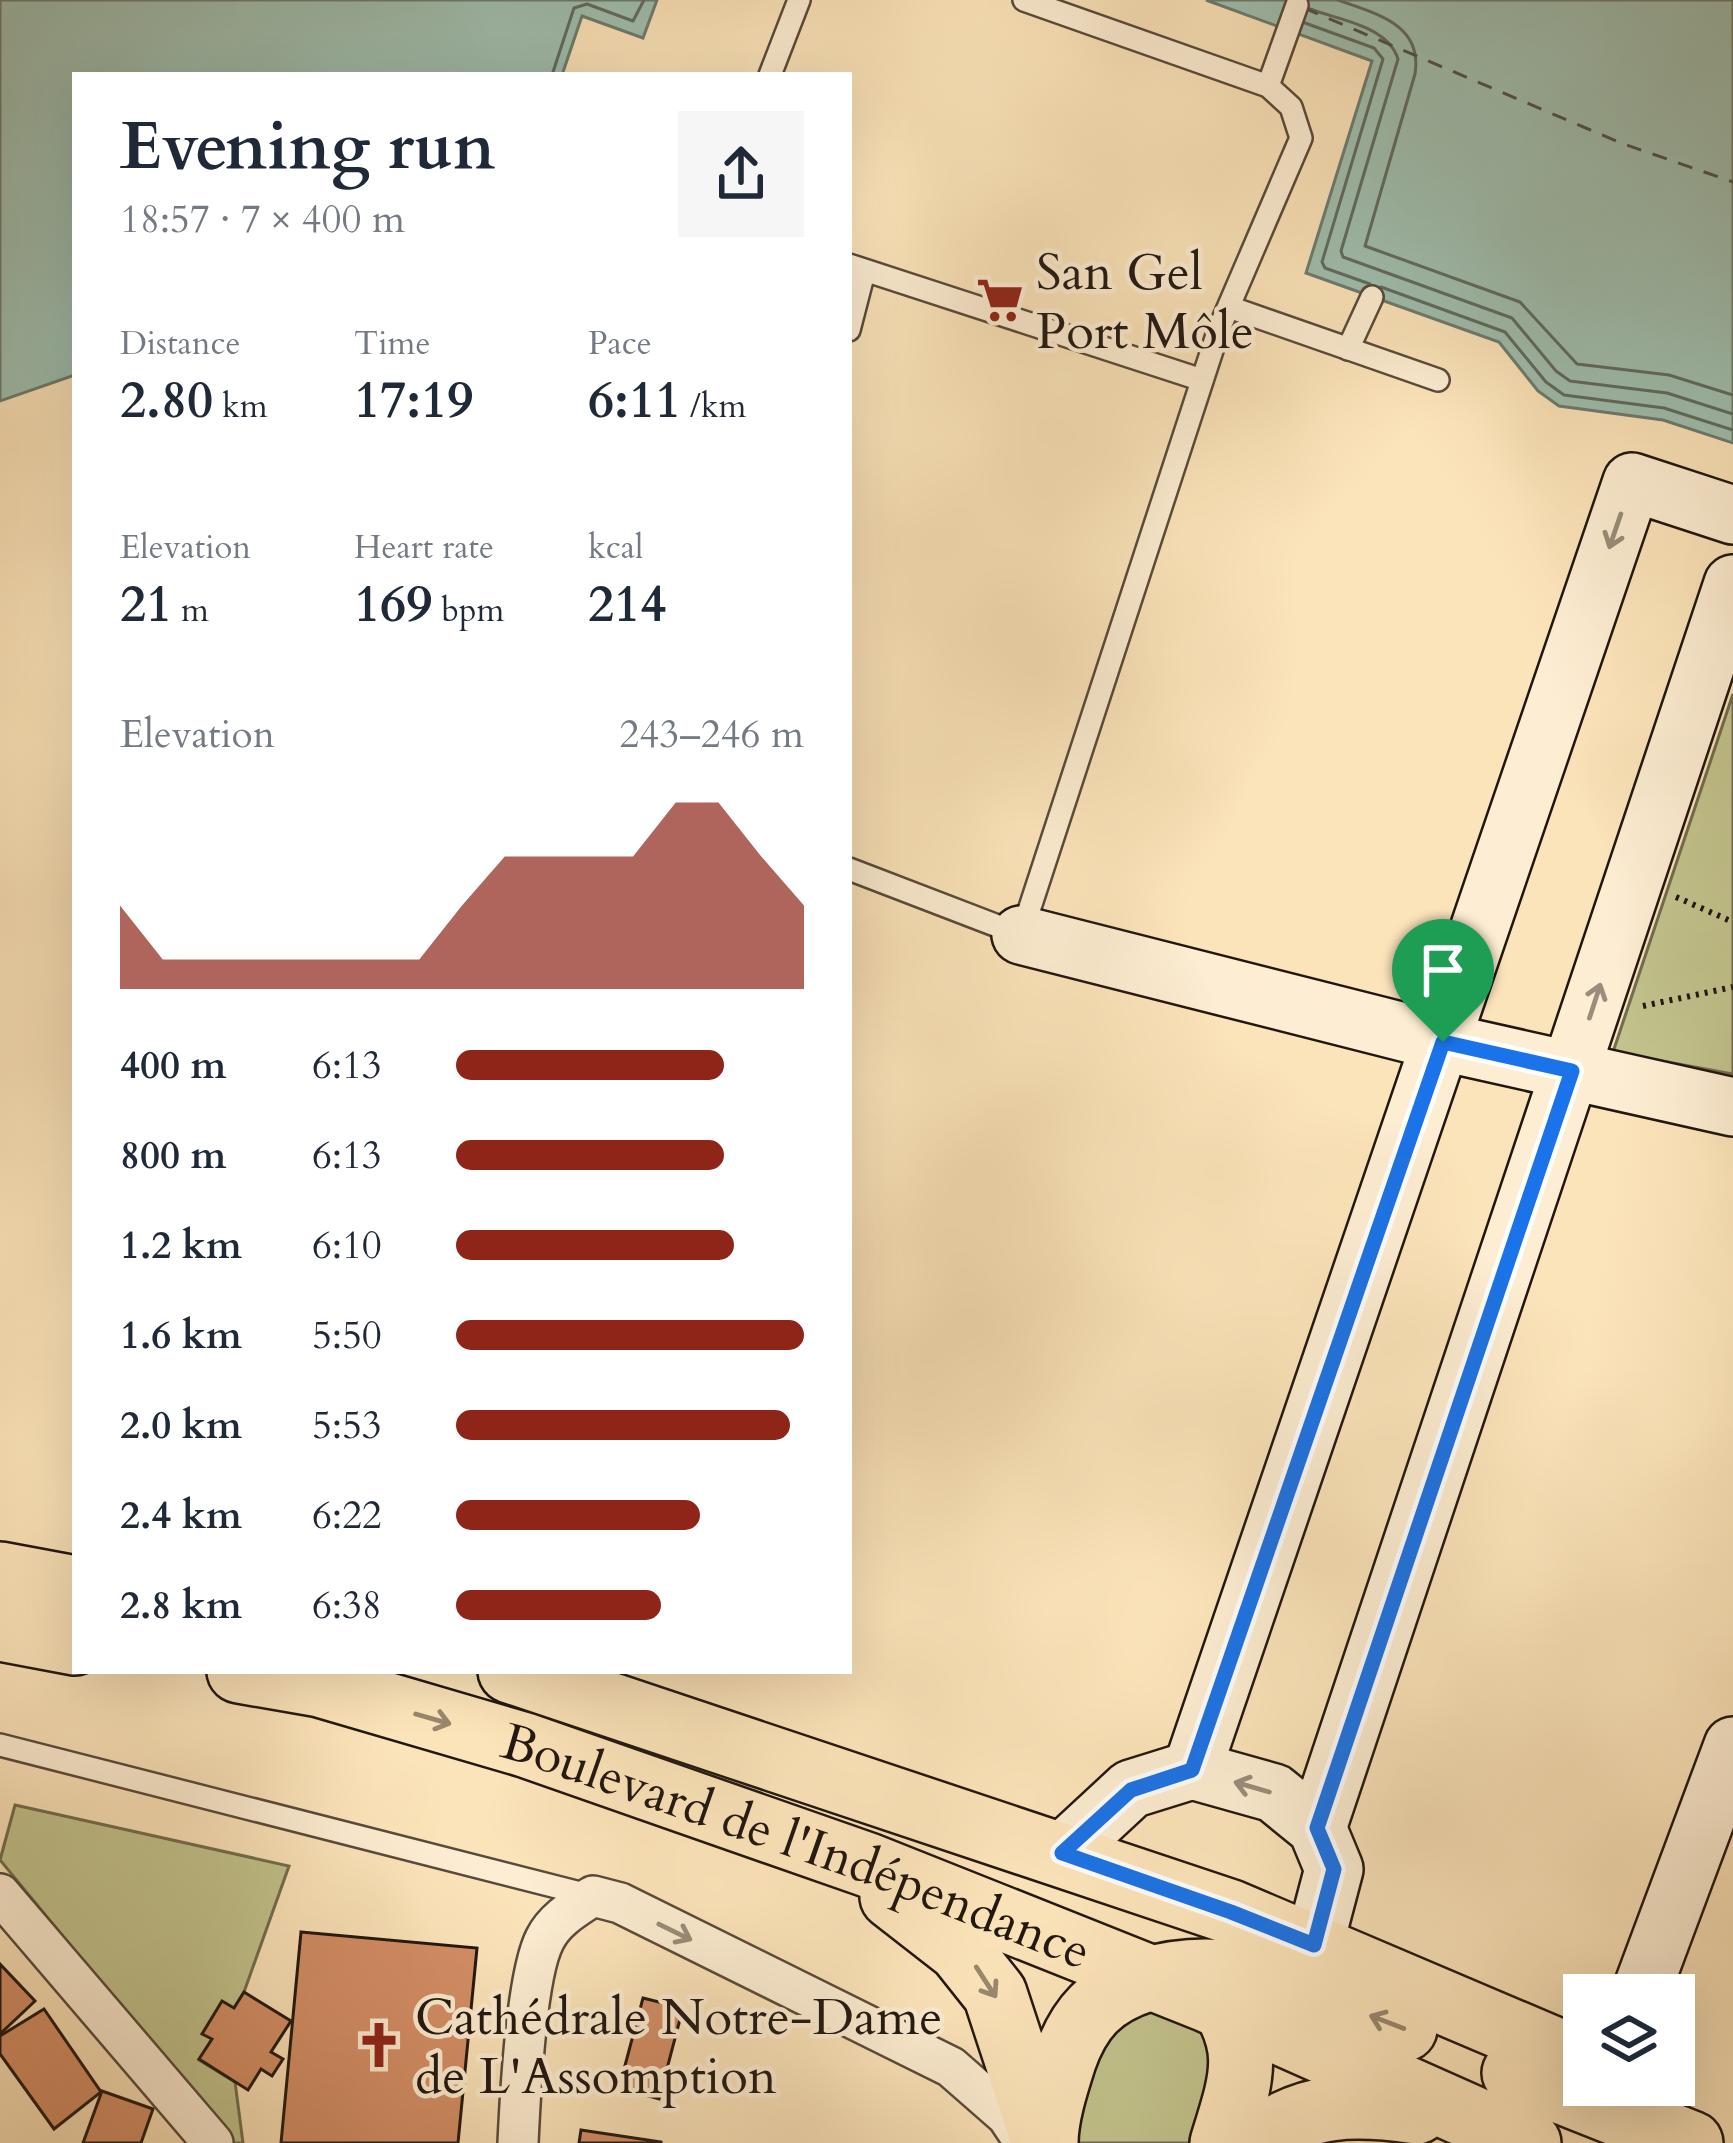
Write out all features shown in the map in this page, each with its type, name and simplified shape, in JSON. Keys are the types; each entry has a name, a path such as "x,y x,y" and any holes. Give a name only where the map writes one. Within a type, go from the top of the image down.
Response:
{"main road":[{"path":"1192,1770 1632,482 1733,515"},
{"path":"1317,1828 1733,584"},
{"path":"1021,935 1443,1042 1733,1107"},
{"path":"0,1574 72,1587"},
{"path":"0,1629 72,1642"},
{"name":"Boulevard de l'Indépendance","path":"256,1674 320,1685 525,1744 1198,1990"},
{"name":"Boulevard de l'Indépendance","path":"526,1674 1231,1912 1563,2053"},
{"path":"660,1723 742,1764 1121,1912 1180,1944 1198,1990 1240,2037 1242,2068 1222,2143"},
{"path":"1648,1974 1733,1746"},
{"path":"1062,1853 1131,1790 1192,1770 1274,1793 1317,1828 1334,1869 1314,1945"},
{"path":"833,1853 977,1967 995,1994 1045,2143"},
{"path":"1045,2143 1062,2068 1084,2017 1111,1994 1198,1990 1240,1972 1287,1982 1691,2143"},
{"path":"1198,1990 1504,2132"},
{"path":"1254,2143 1298,2118 1347,2104 1504,2132"},
{"path":"1688,2106 1733,2125"}],"street":[{"path":"0,1894 213,2143"},
{"path":"518,2143 524,2056 542,1942 567,1913 593,1896 620,1903 951,2067 1007,2116 1025,2143"}],"lane":[{"path":"771,72 800,0"},
{"path":"852,870 1021,935 1202,380 1301,138 1291,107 1268,86 1024,0"},
{"path":"1268,86 1297,4"},
{"path":"852,307 857,268 1202,380"},
{"path":"1348,349 1372,297"},
{"path":"1229,308 1438,380"},
{"path":"0,1745 593,1896"}],"path":[{"path":"1657,890 1733,922"},
{"path":"1641,1006 1733,987"}],"green space":[{"path":"1733,694 1733,1074 1613,1052"},
{"path":"15,1805 289,1866 244,1992 234,2008 203,2033 212,2039 199,2060 235,2082 243,2143 233,2143 0,1860"},
{"path":"1149,2011 1201,2029 1206,2043 1209,2071 1193,2143 1078,2143 1083,2100 1101,2049 1115,2028"}],"water":[{"path":"0,0 657,0 643,38 582,16 563,72 72,72 72,376 0,401"},
{"path":"1206,0 1733,0 1733,443 1663,420 1559,406 1538,391 1499,342 1306,273 1372,61"}],"building":[{"name":"Cathédrale Notre-Dame de L'Assomption","path":"301,1932 477,1948 458,2143 281,2143"},
{"path":"0,1964 35,2001 0,2034"},
{"path":"244,1992 291,2021 271,2052 283,2059 272,2076 261,2069 248,2090 199,2059 212,2039 202,2034 222,2001 234,2008"},
{"path":"643,1998 683,2008 659,2099 619,2088"},
{"path":"44,2009 101,2092 54,2129 0,2054 0,2036"},
{"path":"102,2091 153,2109 141,2143 83,2143"},
{"path":"581,2130 661,2142 661,2143 579,2143"}],"ferry route":[{"path":"1304,8 1621,143 1733,182"}],"place":[{"name":"San Gel Port Môle","path":"1000,300"},
{"name":"Cathédrale Notre-Dame de L'Assomption","path":"379,2045"}],"route":[{"path":"1443,1042 1572,1071 1317,1828 1334,1869 1314,1945 1062,1853 1131,1790 1192,1770 1443,1042"}]}
